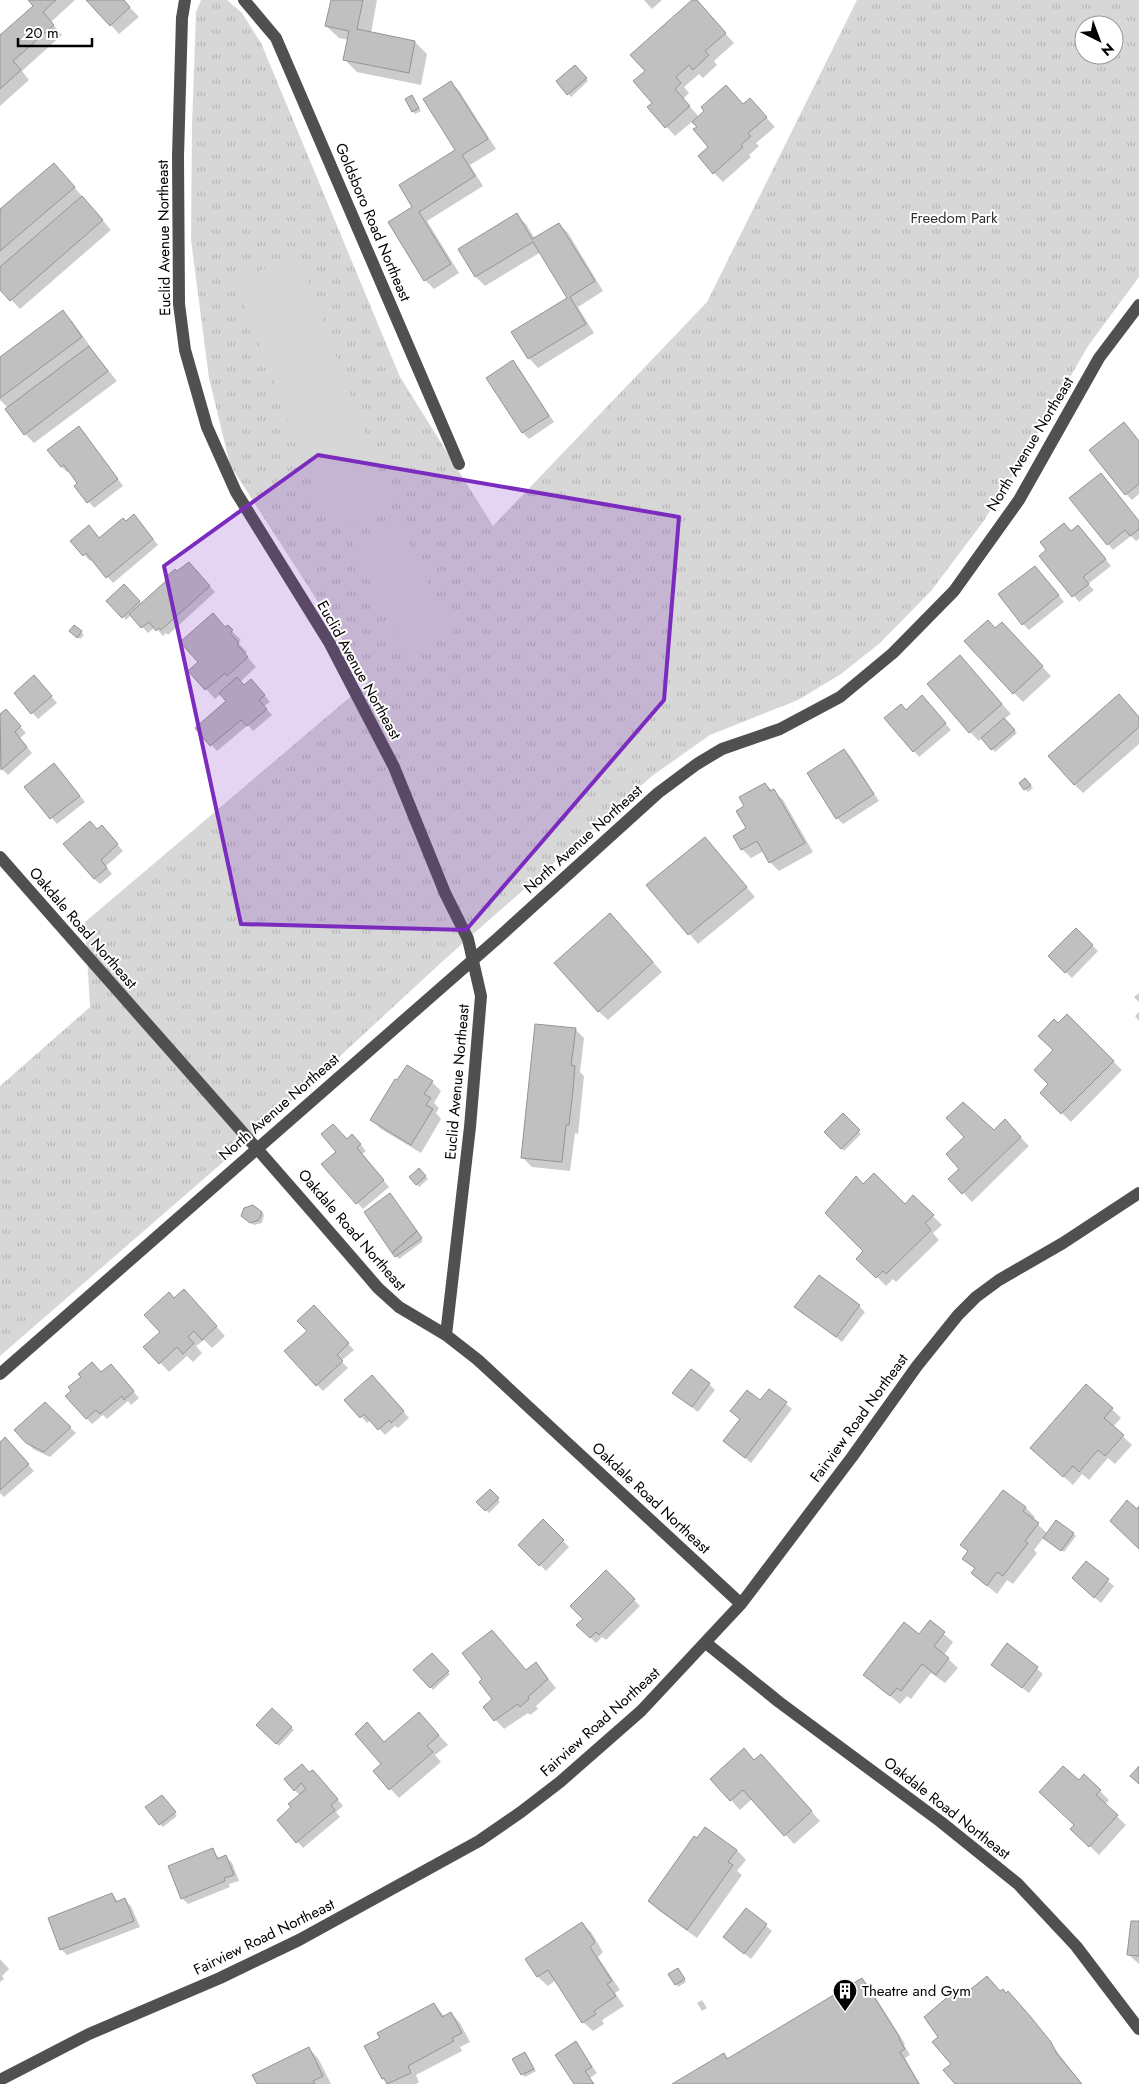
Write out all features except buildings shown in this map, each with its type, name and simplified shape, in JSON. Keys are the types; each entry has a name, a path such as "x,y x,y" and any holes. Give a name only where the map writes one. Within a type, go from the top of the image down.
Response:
{"street":[{"name":"Euclid Avenue Northeast","path":"185,0 182,18 178,156 179,304 185,350 207,427 236,492 329,642 394,767 445,893 468,939 482,996 466,1167 446,1334"},
{"name":"Goldsboro Road Northeast","path":"244,0 276,38 459,464"},
{"name":"North Avenue Northeast","path":"0,1374 473,959 658,793 697,764 722,749 780,730 840,697 893,653 954,591 1019,500 1099,358 1139,305"},
{"name":"Oakdale Road Northeast","path":"0,857 258,1147 378,1288 399,1308 446,1334 478,1360 741,1604"},
{"name":"Fairview Road Northeast","path":"0,2080 89,2034 220,1978 299,1940 478,1841 521,1812 601,1747 641,1711 741,1604 852,1457 917,1366 964,1309 976,1297 999,1280 1079,1233 1139,1193"},
{"name":"Oakdale Road Northeast","path":"706,1643 779,1702 941,1822 1018,1884 1076,1946 1139,2029"}],"highlighted area":[{"path":"318,455 679,517 664,700 466,930 241,924 164,566"}],"green space":[{"name":"Freedom Park","path":"201,0 227,0 242,13 261,43 400,377 493,526 707,302 857,0 1139,0 1139,277 1088,346 1020,464 983,522 931,591 880,643 841,674 798,700 710,735 652,776 444,960 260,1130 0,1356 0,1086 90,1007 85,922 369,681 230,465 209,378 191,240 196,12"},
{"path":"299,256 392,506 330,530 235,280"},
{"path":"397,520 453,632 404,657 352,541"}],"place":[{"name":"Theatre and Gym","path":"845,2012"}]}
